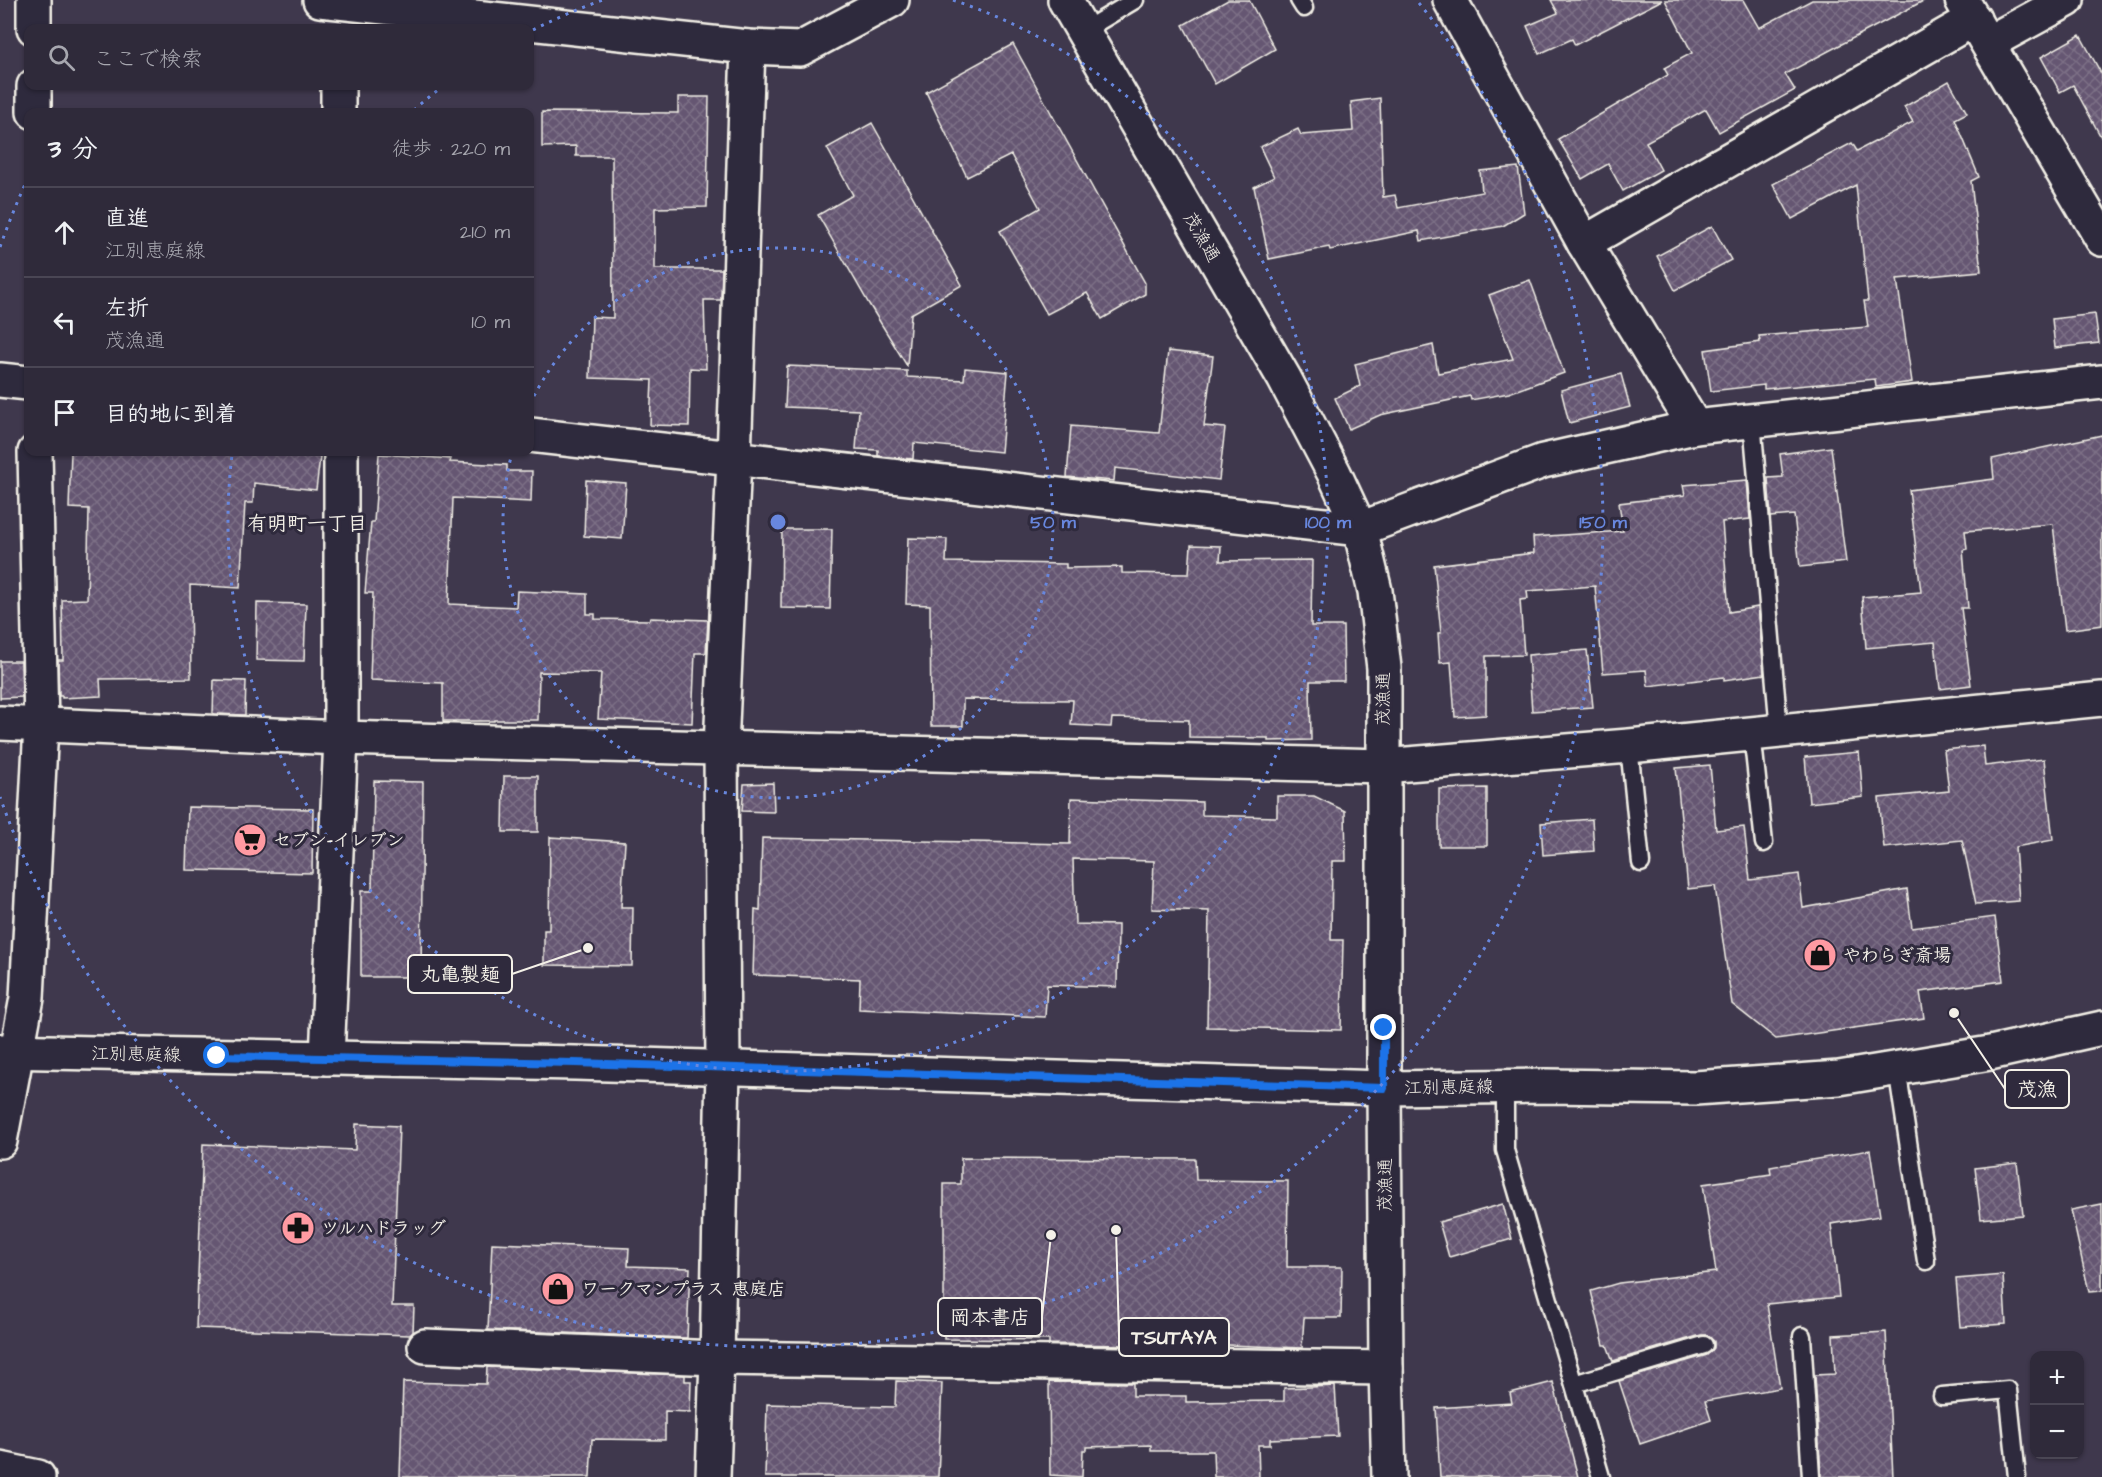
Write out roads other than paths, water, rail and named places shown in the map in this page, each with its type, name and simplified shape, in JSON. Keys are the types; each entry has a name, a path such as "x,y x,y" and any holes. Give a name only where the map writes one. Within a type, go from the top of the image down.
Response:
{"street":[{"path":"34,0 34,24"},
{"path":"534,27 800,50 892,0"},
{"name":"茂漁通","path":"1065,0 1284,378 1334,473 1360,530 1375,591 1384,668 1384,1088 1389,1477"},
{"path":"1584,243 1974,21 2067,0"},
{"path":"1462,4 1584,243 1695,427"},
{"path":"333,8 503,24"},
{"path":"1974,21 2099,228"},
{"path":"712,1477 723,1068 721,747 734,459 748,47"},
{"path":"34,90 34,108"},
{"path":"338,90 338,108"},
{"path":"0,380 24,383"},
{"path":"534,435 1360,530 1543,461 1695,427 2102,382"},
{"path":"0,1141 9,1051 27,998 41,725 35,456"},
{"path":"327,1058 340,738 341,456"},
{"path":"0,723 340,738 1383,766 1629,746 2102,699"},
{"name":"江別恵庭線","path":"9,1051 723,1068 1384,1088 1695,1088 1839,1078 1990,1053 2102,1028"},
{"path":"425,1346 717,1358 1386,1368"},
{"path":"0,1469 38,1477"}],"lane":[{"path":"1083,31 1135,0"},
{"path":"1752,421 1766,732 1764,843"},
{"path":"1629,746 1641,862"},
{"path":"1898,1068 1926,1261"},
{"path":"1505,1087 1505,1150 1601,1477"},
{"path":"1802,1336 1811,1477"},
{"path":"1574,1384 1704,1345"},
{"path":"1942,1395 2008,1390 2017,1477"}],"place":[{"name":"セブン-イレブン","path":"250,840"},
{"name":"丸亀製麺","path":"588,948"},
{"name":"やわらぎ斎場","path":"1820,955"},
{"name":"茂漁","path":"1954,1013"},
{"name":"ツルハドラッグ","path":"298,1228"},
{"name":"TSUTAYA","path":"1116,1230"},
{"name":"岡本書店","path":"1051,1235"},
{"name":"ワークマンプラス 恵庭店","path":"558,1289"}],"district":[{"name":"有明町一丁目","path":"307,523"}]}
